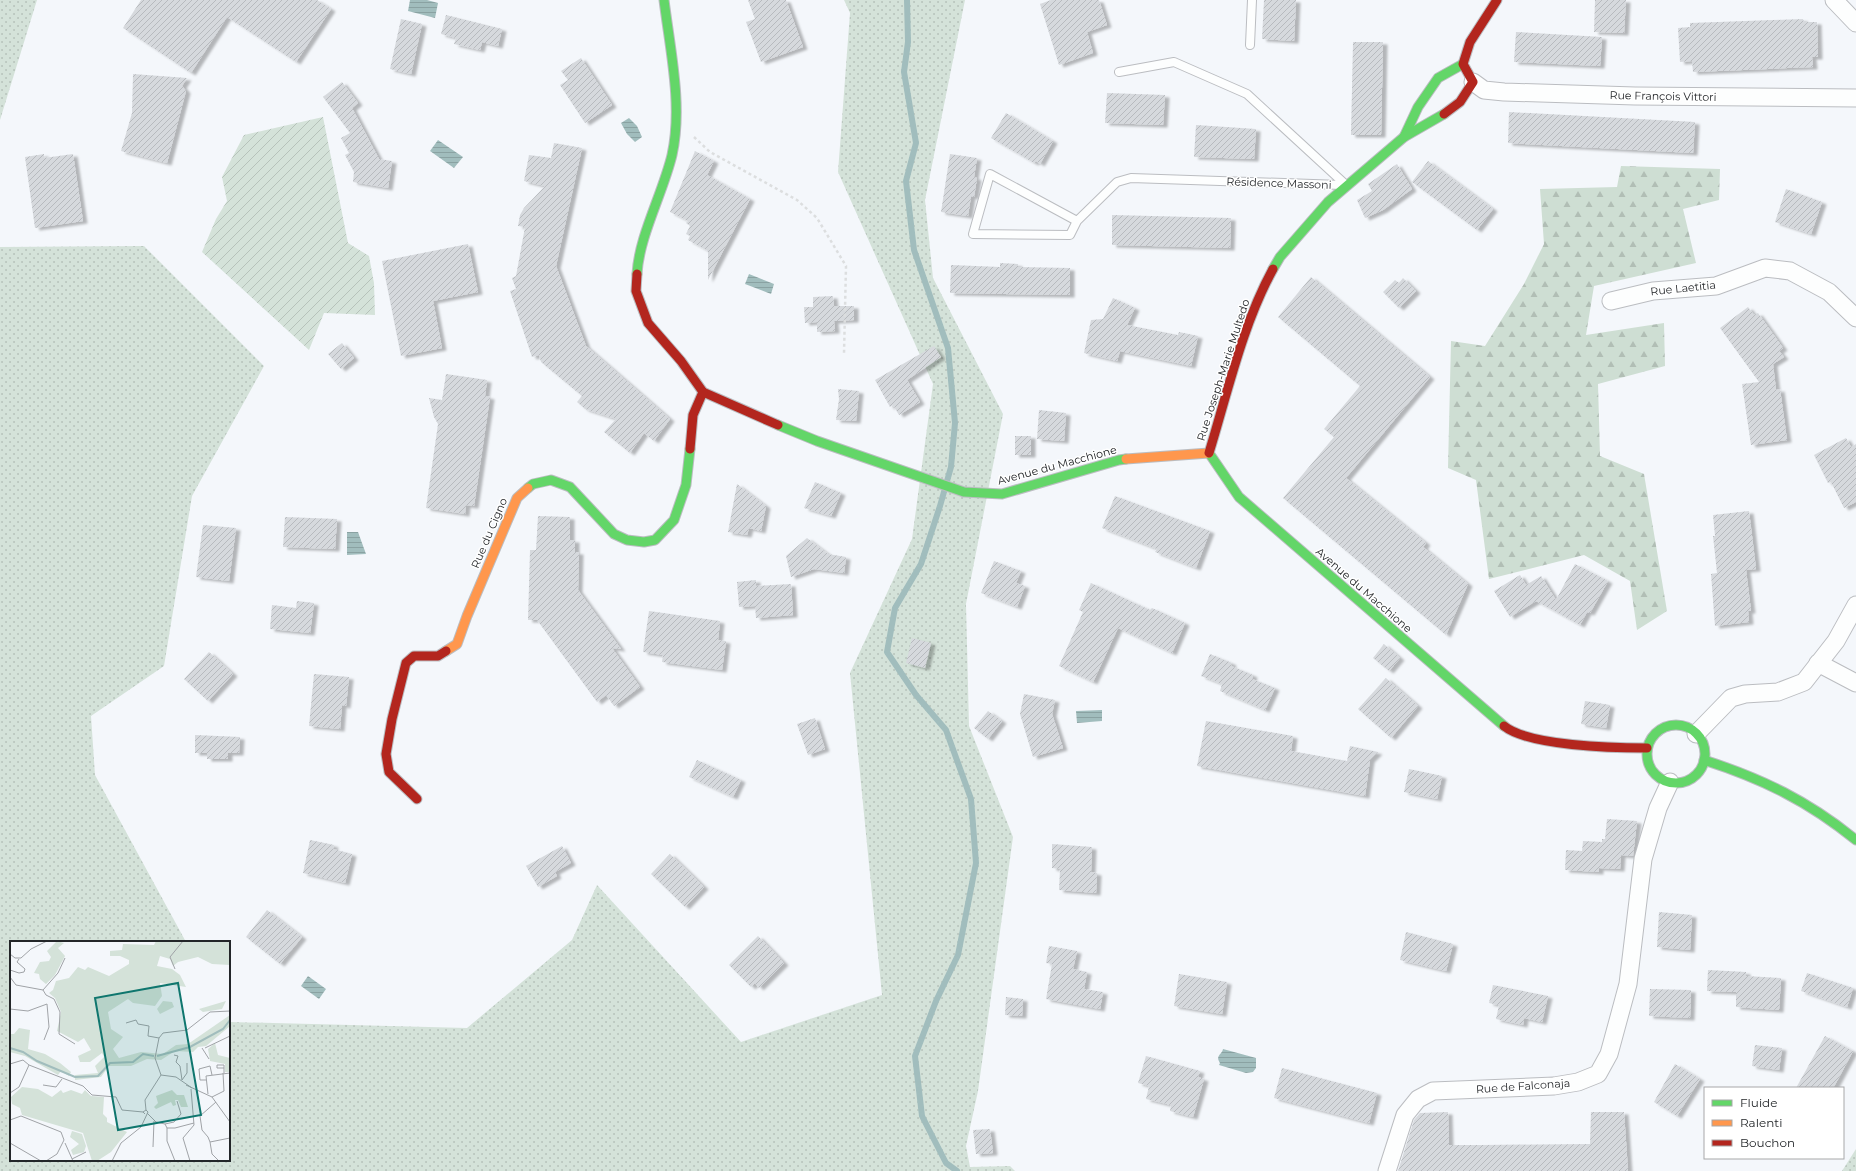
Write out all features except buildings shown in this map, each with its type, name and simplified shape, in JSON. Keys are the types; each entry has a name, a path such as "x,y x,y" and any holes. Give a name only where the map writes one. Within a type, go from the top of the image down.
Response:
{"main road":[{"name":"Avenue du Macchione","path":"664,0 676,105 672,153 663,187 638,258 636,291 648,323 681,361 703,392 723,402 817,441 964,492 1002,494 1119,460 1209,453 1240,497 1487,713 1511,732 1537,740 1616,748 1647,748"},
{"path":"1473,82 1463,64 1470,42 1496,0"},
{"name":"Rue Joseph-Marie Multedo","path":"1404,137 1418,107 1438,78 1463,64"},
{"name":"Rue Joseph-Marie Multedo","path":"1209,453 1247,327 1260,293 1280,257 1328,202 1404,137 1432,122 1460,102 1473,82"},
{"name":"Rue du Cigno","path":"417,799 389,772 386,754 392,719 406,663 414,656 438,656 457,644 467,616 517,498 533,484 551,480 570,487 614,534 627,540 644,542 655,540 674,520 686,485 693,415 703,392"},
{"path":"1670,725 1680,725 1689,728 1696,734 1702,741 1704,760 1699,770 1691,778 1681,782 1670,782 1660,778 1652,770 1647,760 1647,748 1651,738 1659,730 1670,725"},
{"path":"1704,760 1739,771 1785,793 1826,816 1856,840"}],"street":[{"path":"1834,0 1856,22"},
{"name":"Rue François Vittori","path":"1473,82 1484,90 1504,92 1635,96 1856,98"},
{"name":"Rue Laetitia","path":"1611,301 1653,291 1716,286 1765,268 1790,271 1823,288 1856,318"},
{"path":"1696,734 1731,698 1745,694 1778,692 1804,682 1836,641 1856,605"},
{"path":"1818,663 1856,683"},
{"name":"Rue de Falconaja","path":"1387,1171 1405,1115 1418,1099 1433,1091 1554,1086 1578,1082 1598,1074 1609,1054 1628,984 1643,859 1658,808 1670,782"}],"lane":[{"path":"1250,45 1252,0"},
{"name":"Résidence Massoni","path":"1118,72 1174,62 1247,94 1347,185"},
{"name":"Résidence Massoni","path":"1077,221 990,174 973,234 1070,235 1077,221 1117,182 1131,178 1347,185"}],"path":[{"path":"674,131 691,134 710,152 797,200 818,218 846,266 844,354"}],"shaded area":[{"path":"0,0 37,0 0,120"},
{"path":"844,0 965,0 925,200 933,278 1003,414 966,604 969,726 1013,837 978,1091 966,1146 970,1167 1010,1166 1015,1171 0,1171 0,247 144,246 264,366 192,496 164,666 91,716 95,775 185,941 10,941 10,1161 230,1161 230,1022 467,1028 572,940 597,885 741,1042 882,995 850,673 912,539 933,384 838,172 850,13"},
{"path":"323,117 348,243 369,256 374,283 375,315 324,313 309,350 202,252 216,219 227,201 222,177 244,135"},
{"path":"1856,1149 1856,1171 1842,1171"}],"green space":[{"path":"1621,166 1720,169 1719,200 1683,209 1696,263 1594,286 1586,335 1664,323 1665,366 1598,384 1600,456 1644,474 1667,611 1637,630 1630,581 1584,555 1489,579 1476,480 1448,468 1451,341 1485,346 1524,284 1544,244 1540,189 1617,187"}],"water":[{"path":"410,0 427,0 438,3 435,18 408,11"},
{"path":"629,118 637,126 642,137 635,142 627,134 621,123"},
{"path":"438,140 463,157 454,168 430,151"},
{"path":"749,274 774,284 771,294 745,284"},
{"path":"347,532 358,532 366,554 347,555"},
{"path":"1102,710 1102,721 1077,723 1076,711"},
{"path":"308,976 326,989 319,999 301,986"},
{"path":"1223,1049 1256,1058 1256,1068 1253,1072 1246,1073 1219,1065 1220,1063 1218,1057"}],"waterway":[{"path":"907,0 908,42 904,72 916,143 906,181 914,250 948,348 955,423 951,467 940,506 921,564 895,608 887,652 916,695 946,730 971,799 976,863 958,955 936,1001 915,1056 922,1116 946,1163 957,1171"}],"traffic: fast":[{"path":"637,274 642,245 668,169 675,136 676,97 664,0"},
{"path":"1404,137 1418,107 1438,78 1463,64"},
{"path":"1273,269 1280,257 1328,202 1404,137 1444,114"},
{"path":"778,425 817,441 964,492 1002,494 1126,459"},
{"path":"528,488 533,484 551,480 570,487 614,534 627,540 644,542 655,540 674,520 686,485 690,449"},
{"path":"1209,453 1239,497 1504,726"},
{"path":"1676,725 1692,730 1700,738 1705,754 1700,770 1692,778 1676,783 1660,778 1652,770 1647,754 1652,738 1660,730 1676,725"},
{"path":"1704,760 1726,767 1784,792 1820,814 1856,840"}],"traffic: slow":[{"path":"1126,459 1209,453"},
{"path":"446,651 457,644 467,616 517,498 528,488"}],"traffic: jam":[{"path":"1444,114 1460,102 1473,82 1463,64 1470,42 1497,0"},
{"path":"1209,453 1236,359 1262,291 1273,269"},
{"path":"637,274 636,291 648,323 681,361 703,392 778,425"},
{"path":"690,449 693,415 703,392"},
{"path":"417,799 389,772 386,754 392,719 406,663 414,656 438,656 446,651"},
{"path":"1504,726 1516,733 1551,742 1593,746 1647,748"}]}
